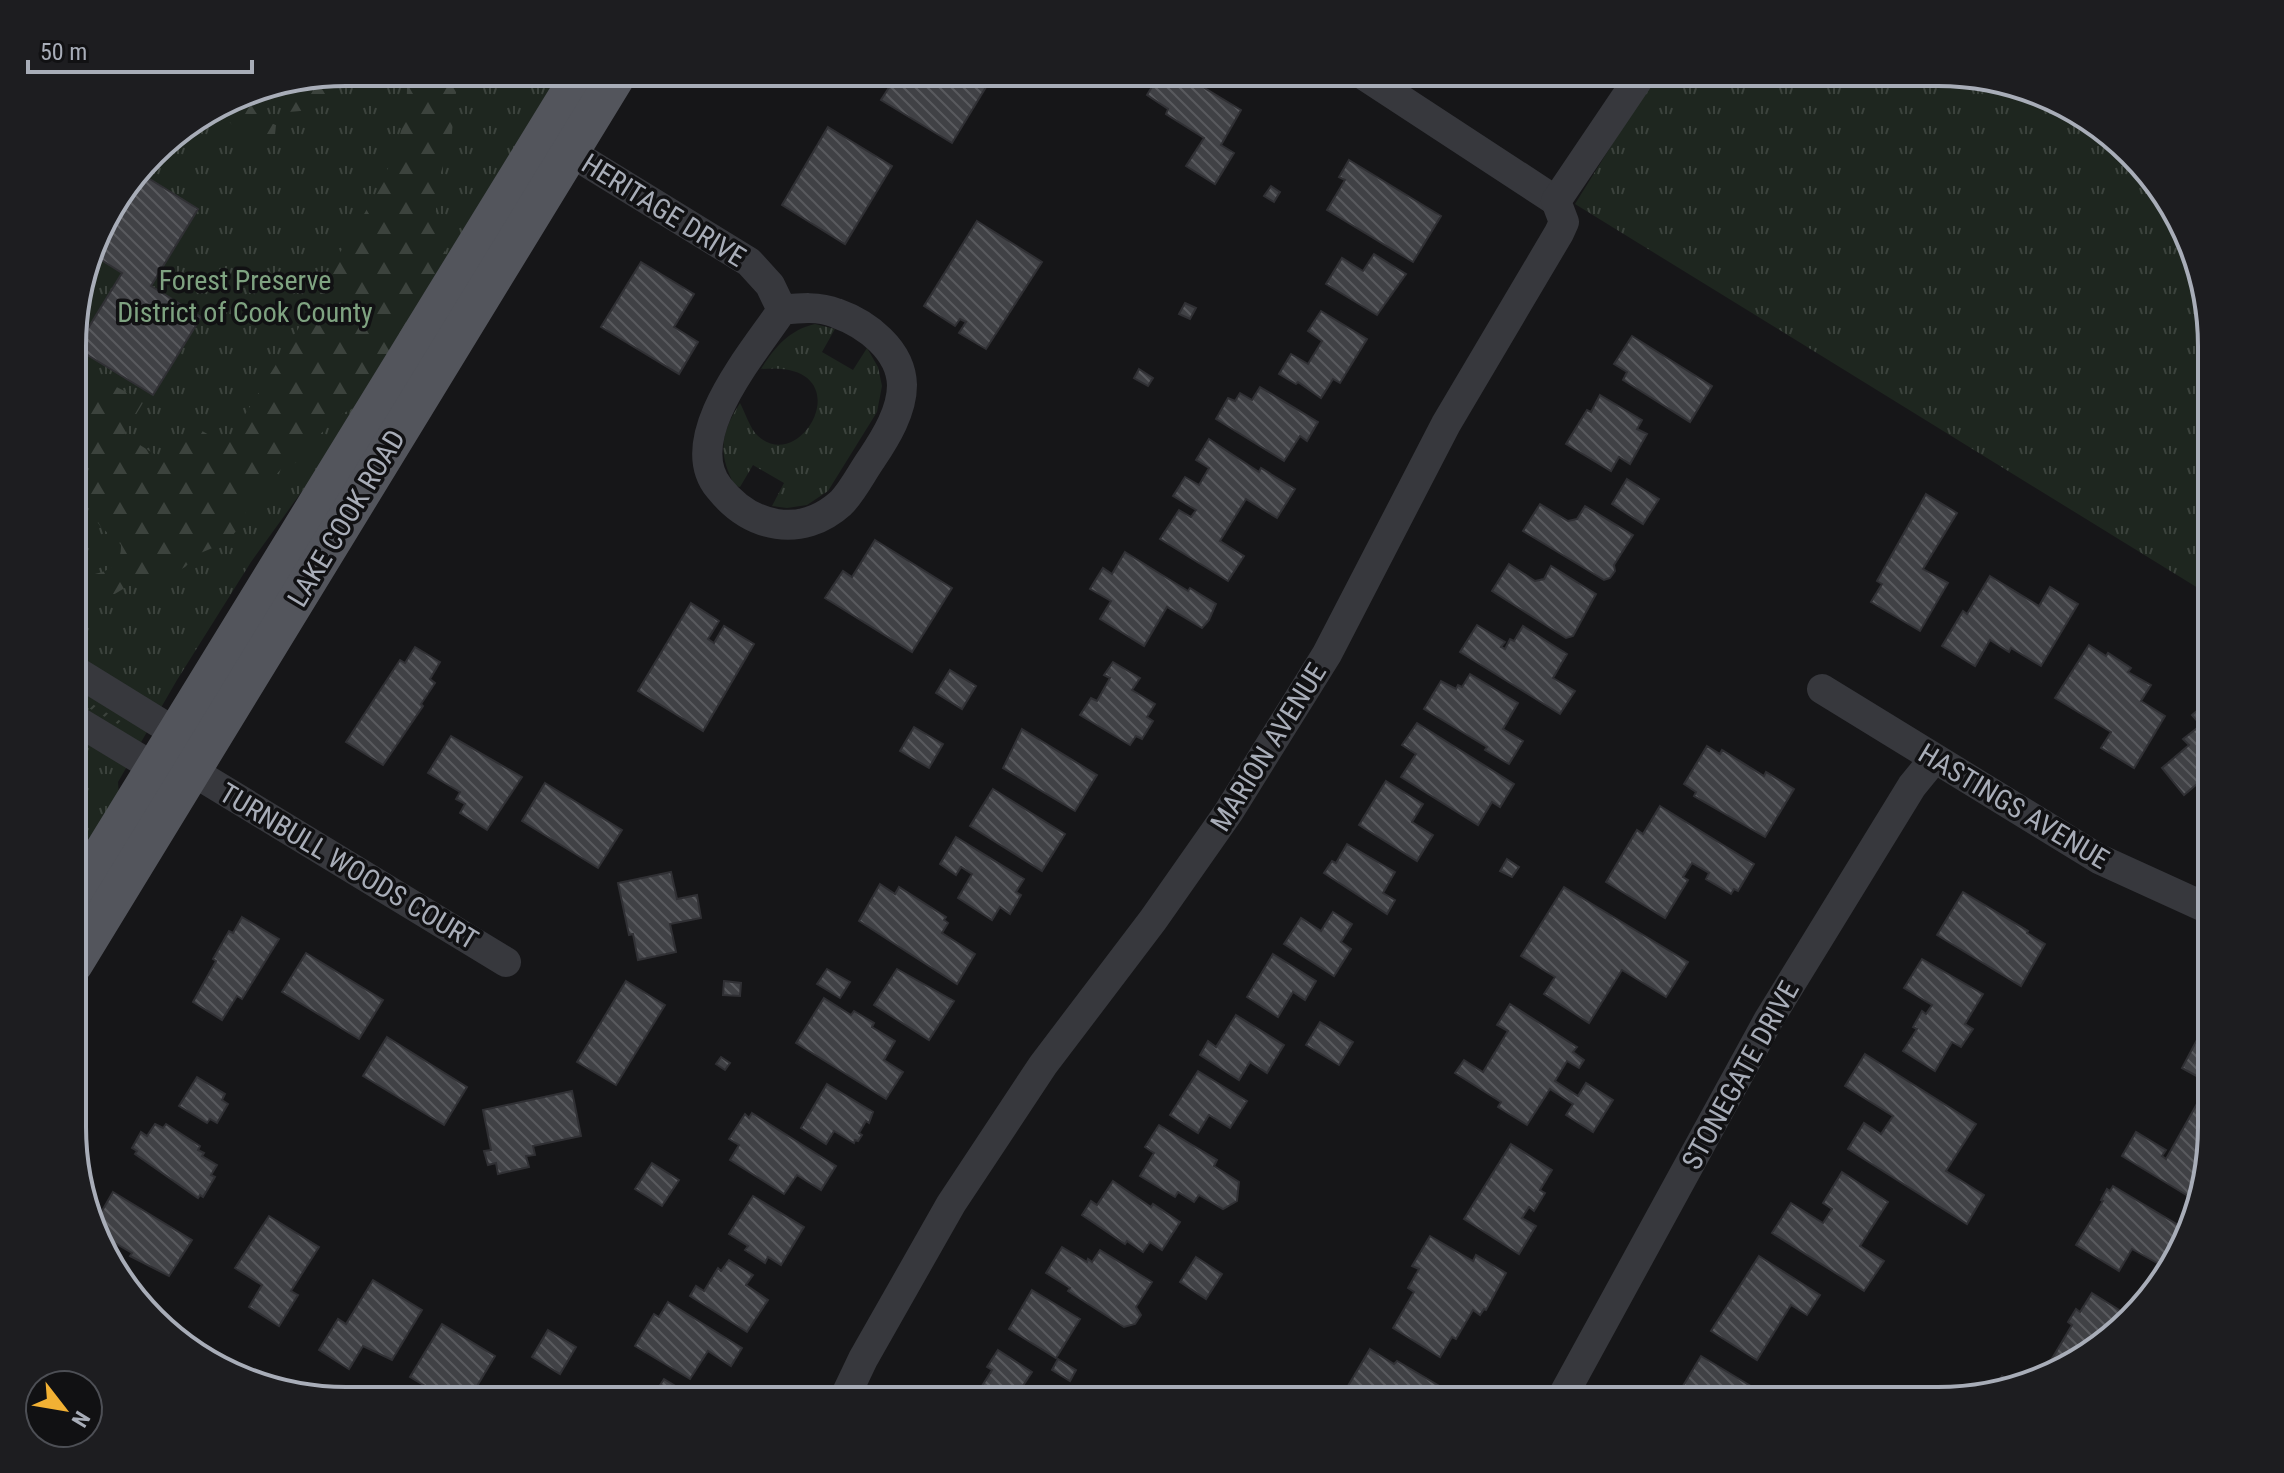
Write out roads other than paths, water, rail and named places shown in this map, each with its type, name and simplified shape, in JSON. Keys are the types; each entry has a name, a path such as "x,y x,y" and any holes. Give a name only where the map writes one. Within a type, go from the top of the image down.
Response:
{"main road":[{"name":"LAKE COOK ROAD","path":"86,941 174,769 176,733 573,87"},
{"name":"LAKE COOK ROAD","path":"86,883 174,769 610,87"}],"street":[{"path":"1381,86 1556,201 1633,86"},
{"name":"HERITAGE DRIVE","path":"570,152 749,262 770,285 782,310"},
{"name":"MARION AVENUE","path":"850,1387 951,1204 1043,1065 1153,920 1228,813 1327,654 1446,424 1559,233 1564,222 1556,201"},
{"path":"808,307 836,312 861,325 883,341 898,363 902,386 896,414 883,440 843,500 825,515 804,524 763,522 743,513 715,484 708,463 712,419 782,310 808,307"},
{"path":"86,677 176,733"},
{"name":"HASTINGS AVENUE","path":"1822,689 2099,859 2197,904"},
{"name":"TURNBULL WOODS COURT","path":"86,725 174,769 506,962"},
{"name":"STONEGATE DRIVE","path":"1568,1386 1769,1019 1912,786 1934,759"}],"park label":[{"name":"Forest Preserve District of Cook County","path":"245,296"}]}
